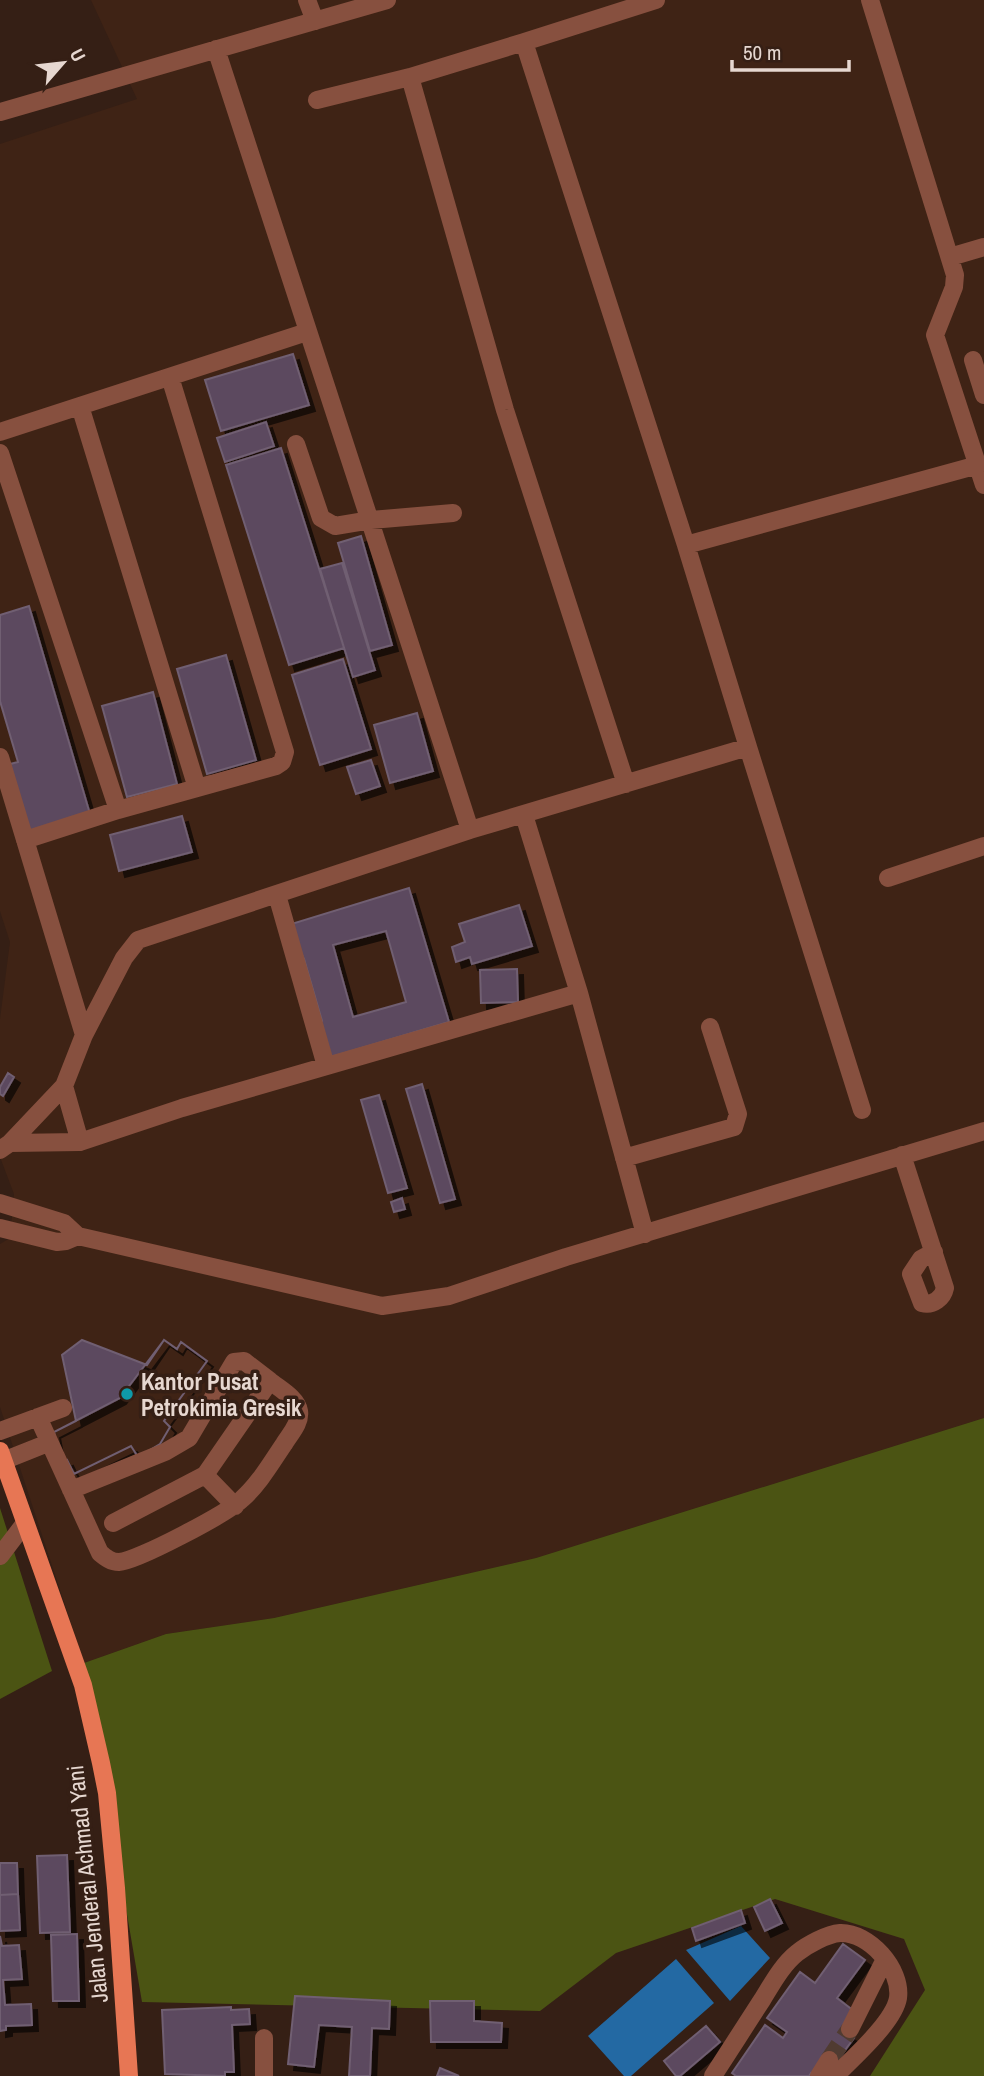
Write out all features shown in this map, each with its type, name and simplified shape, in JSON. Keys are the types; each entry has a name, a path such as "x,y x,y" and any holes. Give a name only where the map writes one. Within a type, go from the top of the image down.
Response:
{"main road":[{"name":"Jalan Jenderal Achmad Yani","path":"1,1456 83,1685 107,1793 129,2076"}],"street":[{"path":"307,0 315,21"},
{"path":"0,112 387,0"},
{"path":"317,100 410,77 656,0"},
{"path":"870,0 955,275 954,287 935,335 984,485"},
{"path":"524,42 686,545 862,1110"},
{"path":"216,49 470,830"},
{"path":"410,77 505,410 626,784"},
{"path":"950,257 984,247"},
{"path":"0,432 307,332"},
{"path":"973,360 984,395"},
{"path":"25,840 282,762 285,752 170,377"},
{"path":"80,406 197,788"},
{"path":"296,444 321,518 335,526 453,513"},
{"path":"0,453 118,810"},
{"path":"686,545 978,465"},
{"path":"5,1146 64,1086 84,1035 124,958 138,940 470,830 748,747"},
{"path":"0,757 84,1035"},
{"path":"524,815 579,993 645,1234"},
{"path":"888,878 984,846"},
{"path":"277,895 326,1066"},
{"path":"5,1146 80,1142 182,1108 579,993"},
{"path":"624,1158 734,1127 738,1114 710,1027"},
{"path":"64,1086 80,1142"},
{"path":"0,1203 64,1223 78,1236 382,1306 449,1296 984,1131"},
{"path":"902,1155 933,1252"},
{"path":"0,1228 57,1242 78,1236"},
{"path":"38,1417 48,1443 100,1553 109,1560 120,1562 146,1552 235,1506 263,1476 299,1420 298,1406 293,1399 244,1361 234,1362 189,1438 165,1452 71,1490"},
{"path":"113,1523 205,1475 270,1381"},
{"path":"0,1431 63,1408"},
{"path":"1,1456 48,1443"},
{"path":"205,1475 235,1506"},
{"path":"0,1556 25,1523"},
{"path":"713,2076 782,1969 797,1953 837,1933 851,1934 863,1939 885,1959 896,1980 898,1999 878,2032 819,2076"},
{"path":"850,2029 885,1959"},
{"path":"264,2038 264,2076"}],"shaded area":[{"path":"91,0 984,0 984,1418 536,1558 274,1618 166,1634 84,1663 0,1407 0,1244 10,1238 14,1194 0,1157 0,1019 10,942 0,911 0,144 137,99"}],"green space":[{"path":"984,1418 984,2076 870,2076 925,1990 904,1939 775,1899 616,1953 540,2011 142,2002 84,1663 166,1634 274,1618 536,1558"},
{"path":"0,1508 52,1671 0,1699"}],"water":[{"path":"741,1926 770,1958 730,2001 686,1950"},
{"path":"676,1959 714,2003 631,2076 624,2076 588,2036"}],"building":[{"path":"293,354 309,405 221,431 205,380"},
{"path":"266,422 274,446 225,462 217,438"},
{"path":"281,448 344,648 289,665 226,465"},
{"path":"361,536 392,645 370,651 338,543"},
{"path":"342,563 375,670 353,677 320,569"},
{"path":"29,606 90,814 29,832 10,764 18,762 0,701 0,615"},
{"path":"226,655 256,760 207,774 177,669"},
{"path":"343,659 371,749 320,765 292,675"},
{"path":"153,692 177,784 127,797 102,706"},
{"path":"417,713 433,771 390,783 374,725"},
{"path":"371,760 380,786 356,794 347,767"},
{"path":"182,816 192,852 119,871 110,835"},
{"path":"409,888 449,1022 328,1058 317,1023 322,1021 304,959 288,925","holes":["386,931 406,1002 353,1017 333,945"]},
{"path":"519,905 532,946 472,964 470,957 456,962 452,947 465,942 459,924"},
{"path":"517,969 518,1002 481,1003 480,970"},
{"path":"8,1073 14,1077 3,1096 0,1094 0,1087"},
{"path":"422,1084 455,1199 440,1203 406,1089"},
{"path":"379,1095 407,1188 388,1193 361,1100"},
{"path":"402,1198 405,1209 394,1212 391,1202"},
{"name":"Kantor Pusat Petrokimia Gresik","path":"82,1340 147,1365 164,1340 177,1349 181,1342 207,1361 164,1421 170,1427 160,1444 138,1457 131,1446 74,1474 67,1460 60,1464 54,1432 76,1421 62,1355"},
{"name":"Kantor Pusat Petrokimia Gresik","path":"164,1340 177,1349 181,1342 207,1361 164,1421 170,1427 160,1444 138,1457 131,1446 74,1474 67,1460 60,1464 54,1432 120,1398"},
{"path":"67,1855 70,1932 40,1933 37,1856"},
{"path":"0,1863 17,1863 18,1894 0,1895"},
{"path":"18,1894 20,1930 0,1931 0,1895"},
{"path":"770,1899 782,1923 765,1931 754,1907"},
{"path":"741,1910 745,1923 696,1941 692,1928"},
{"path":"77,1934 79,2001 53,2001 51,1935"},
{"path":"0,1936 2,1946 19,1945 22,1979 3,1980 5,2005 31,2004 32,2025 6,2026 6,2030 0,2031"},
{"path":"843,1944 865,1960 837,1998 854,2011 841,2029 854,2038 840,2057 828,2048 813,2074 809,2076 736,2076 732,2073 765,2025 783,2038 787,2032 767,2018 800,1972 815,1983"},
{"path":"295,1996 390,2001 389,2029 372,2028 370,2076 349,2076 352,2027 319,2025 314,2067 288,2064"},
{"path":"430,2001 474,2001 474,2021 502,2023 501,2042 431,2042"},
{"path":"231,2007 231,2010 249,2009 250,2024 232,2025 234,2072 225,2072 225,2076 165,2074 162,2010"},
{"path":"706,2026 720,2042 680,2076 676,2076 664,2061"},
{"path":"440,2068 459,2076 437,2076"}],"tunnel":[{"path":"829,2060 850,2029"}],"place":[{"name":"Kantor Pusat Petrokimia Gresik","path":"127,1394"}]}
